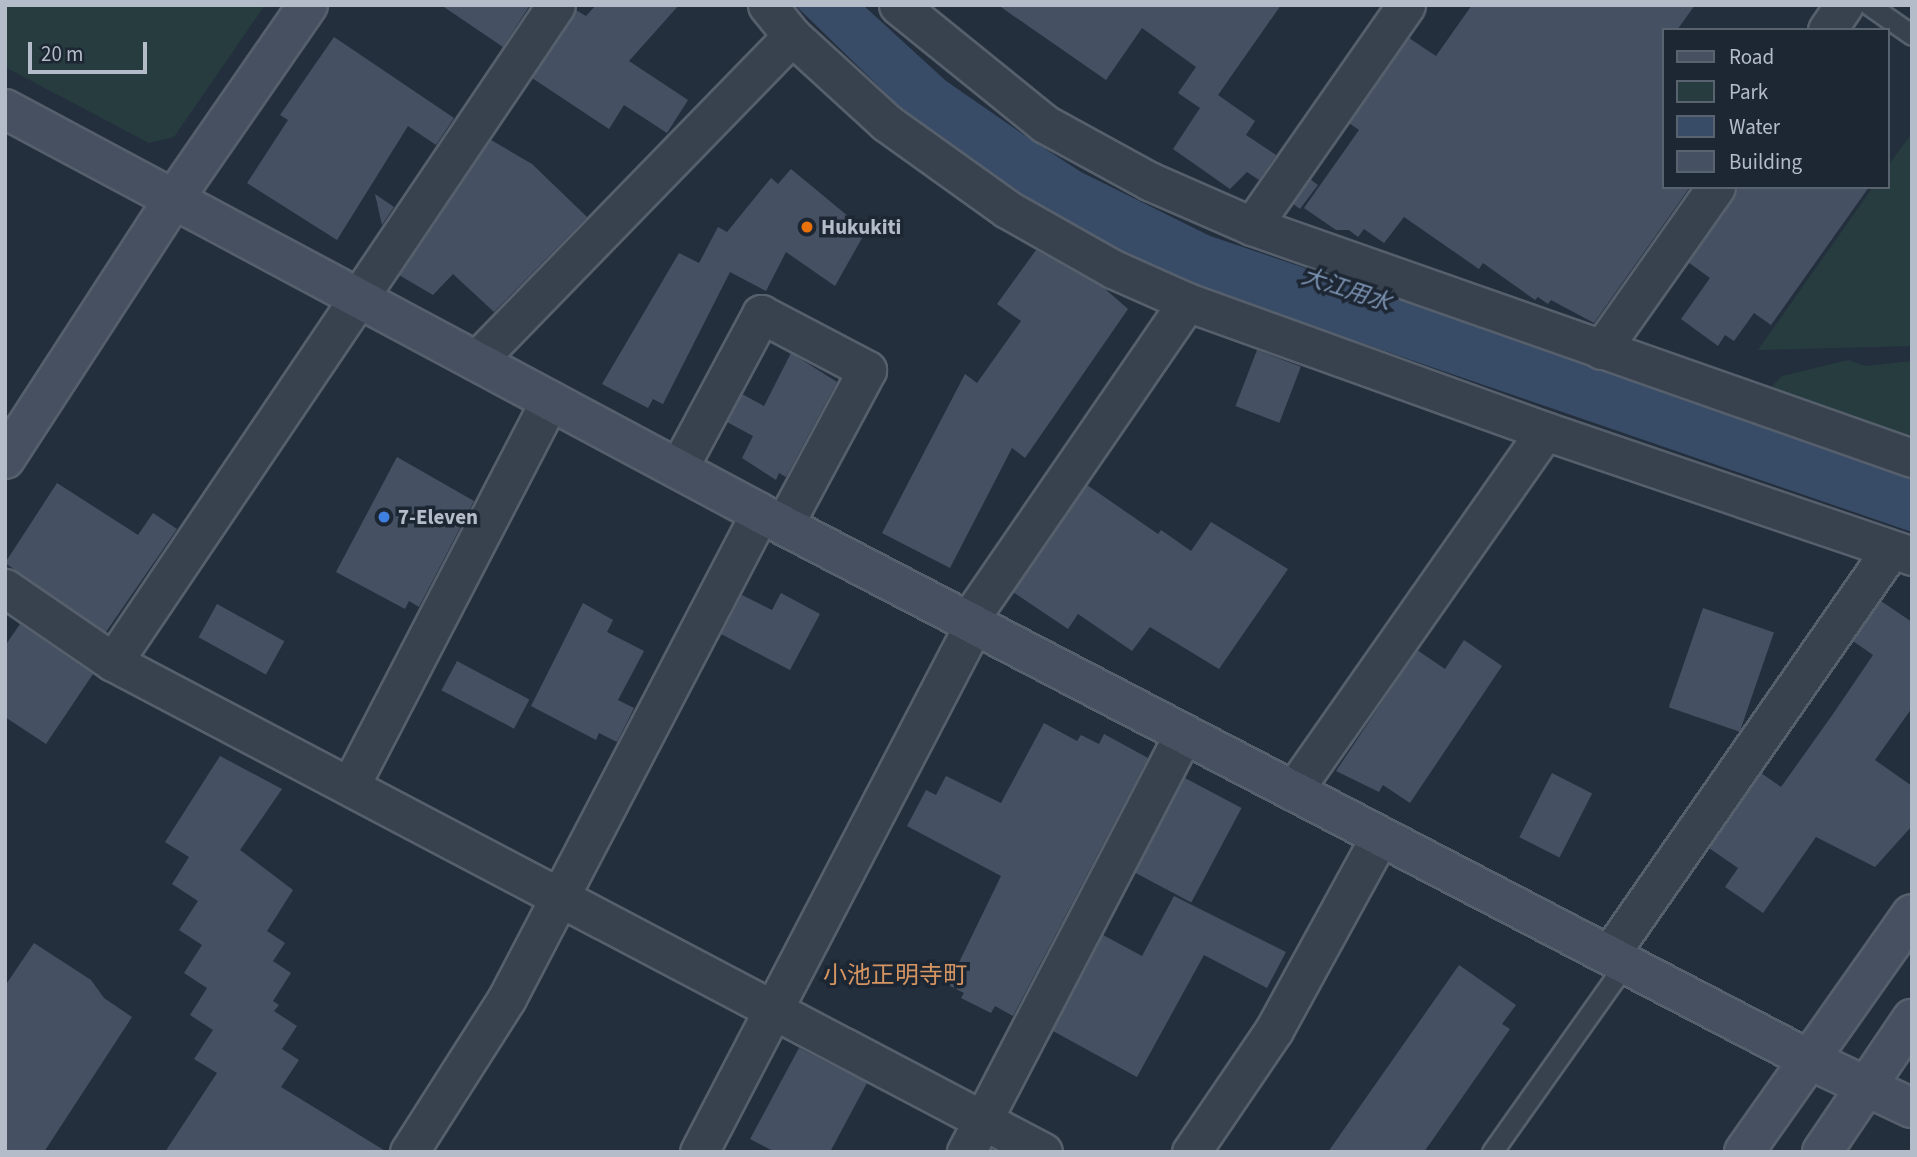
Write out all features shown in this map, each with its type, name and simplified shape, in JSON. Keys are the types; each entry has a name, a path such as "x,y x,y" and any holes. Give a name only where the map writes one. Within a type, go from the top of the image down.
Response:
{"street":[{"path":"5,459 173,200 308,5"},
{"path":"113,662 356,297 556,5"},
{"path":"767,5 792,36 887,123 977,190 1113,269 1187,302 1545,431 1901,553 1617,959"},
{"path":"1252,226 1406,5"},
{"path":"1828,28 1844,5"},
{"path":"909,10 1045,124 1149,181 1252,226 1912,458"},
{"path":"476,361 792,36"},
{"path":"5,109 772,519 1806,1058 1870,1084 1912,1108"},
{"path":"1601,350 1715,189"},
{"path":"699,1152 971,623 1187,302"},
{"path":"408,1152 507,998 772,519 867,370 761,314 678,469"},
{"path":"351,786 550,400"},
{"path":"1293,791 1545,431"},
{"path":"5,588 113,662 773,1009 975,1136 1042,1152"},
{"path":"975,1136 1184,734"},
{"path":"1191,1152 1273,1030 1380,836"},
{"path":"1744,1152 1806,1058 1912,914"},
{"path":"1822,1152 1912,1019"}],"lane":[{"path":"1869,5 1912,35"},
{"path":"1492,1152 1617,959"}],"green space":[{"path":"5,5 265,5 174,137 149,143 5,67"},
{"path":"1912,133 1912,346 1758,350 1872,189 1889,189 1889,164"},
{"path":"1848,360 1865,366 1912,361 1912,443 1769,389 1782,376"}],"water":[{"name":"大江用水","path":"795,5 863,5 946,81 1024,135 1081,172 1210,236 1912,473 1912,532 1196,286 1143,261 1070,225 971,160 897,104"}],"building":[{"path":"441,5 530,5 503,47"},
{"path":"596,5 679,5 629,61 688,100 667,133 624,105 609,129 532,78 576,10 586,16"},
{"path":"998,5 1281,5 1218,95 1255,121 1246,135 1276,155 1259,180 1247,172 1230,189 1173,149 1200,108 1178,93 1196,67 1142,28 1106,80"},
{"path":"1472,5 1695,5 1678,28 1661,28 1661,189 1689,189 1594,323 1551,300 1548,304 1538,297 1535,300 1483,263 1479,269 1404,217 1384,243 1364,229 1358,237 1349,230 1336,230 1304,208 1359,130 1349,123 1409,38 1436,56"},
{"path":"334,37 454,118 436,145 408,126 337,240 247,183 288,120 280,115"},
{"path":"491,140 532,164 587,217 494,312 453,274 433,295 399,275"},
{"path":"791,169 866,231 835,286 786,252 766,291 730,272 663,404 653,399 648,408 602,384 679,253 699,263 718,227 727,232 771,178 778,184"},
{"path":"1310,179 1318,185 1300,209 1292,203"},
{"path":"1736,189 1868,189 1771,325 1754,313 1734,341 1725,335 1718,346 1681,319 1710,278 1688,262"},
{"path":"375,194 394,207 382,225"},
{"path":"1036,250 1104,288 1128,309 1025,458 1012,448 950,568 882,533 965,374 977,383 1021,321 997,304"},
{"path":"1257,350 1301,367 1279,423 1235,406"},
{"path":"791,353 837,382 786,477 779,473 776,480 742,458 753,436 727,422 742,394 764,406"},
{"path":"397,457 474,501 419,607 409,601 405,609 336,572"},
{"path":"57,483 138,535 153,513 177,529 106,632 5,563"},
{"path":"1087,485 1158,534 1161,530 1191,551 1211,522 1288,569 1219,669 1150,627 1132,651 1078,614 1068,629 1013,592"},
{"path":"781,593 820,614 790,670 721,634 742,595 772,610"},
{"path":"1881,601 1912,622 1912,708 1875,760 1912,786 1912,826 1875,867 1816,837 1763,913 1725,887 1738,868 1709,848 1761,773 1781,787 1833,714 1873,655 1853,641"},
{"path":"583,603 613,620 607,632 644,651 618,700 634,708 617,742 599,733 596,740 531,706"},
{"path":"217,604 284,641 266,675 199,637"},
{"path":"1703,608 1774,632 1740,732 1669,707"},
{"path":"20,624 93,674 46,744 5,717 5,646"},
{"path":"1464,640 1502,666 1410,803 1383,785 1379,792 1336,771 1417,650 1445,669"},
{"path":"457,661 529,699 514,729 442,690"},
{"path":"1044,723 1077,741 1081,735 1099,744 1104,734 1148,758 1013,1016 995,1006 991,1013 961,998 964,993 948,985 1001,876 907,826 926,790 936,795 946,776 1001,803"},
{"path":"220,756 282,789 240,850 293,890 267,931 285,943 273,961 291,973 273,1001 279,1005 274,1011 297,1026 282,1049 299,1060 281,1087 387,1152 165,1152 217,1073 194,1059 213,1030 190,1015 207,988 184,973 202,945 179,930 198,901 172,884 189,857 165,842"},
{"path":"1552,773 1592,793 1559,858 1519,837"},
{"path":"1185,778 1242,808 1191,903 1135,872"},
{"path":"1174,896 1286,952 1267,988 1204,955 1137,1077 1053,1031 1103,935 1142,956"},
{"path":"34,943 91,980 104,998 132,1017 44,1152 5,1152 5,986"},
{"path":"1459,965 1516,1005 1502,1024 1510,1029 1424,1152 1328,1152"},
{"path":"799,1048 867,1083 830,1152 775,1152 750,1139"}],"place":[{"name":"Hukukiti","path":"807,227"},
{"name":"7-Eleven","path":"384,517"}],"district":[{"name":"小池正明寺町","path":"895,976"}]}
